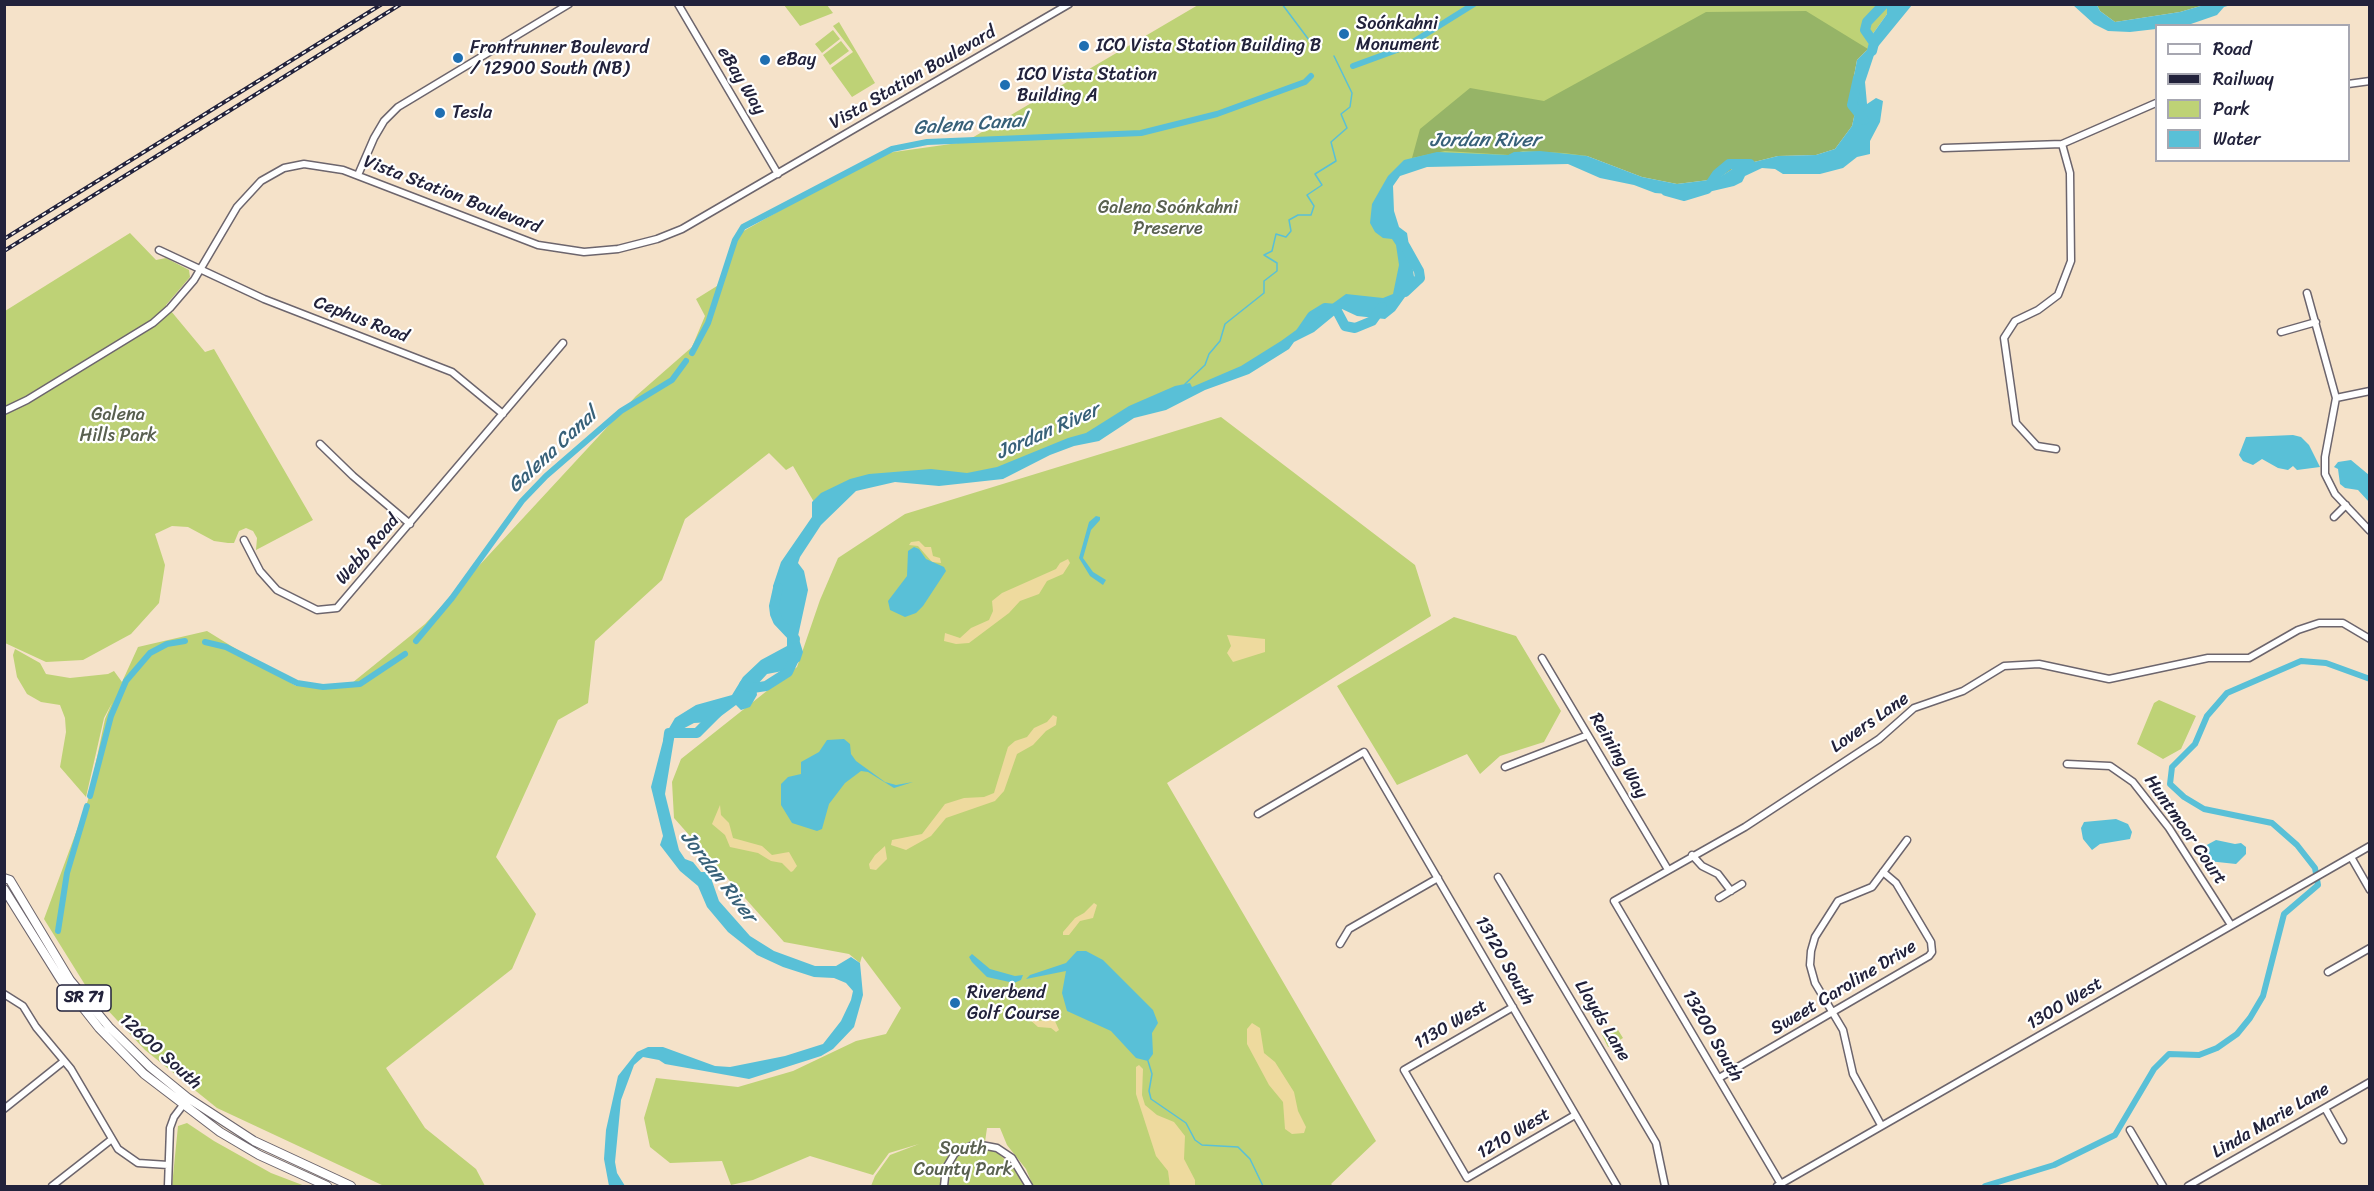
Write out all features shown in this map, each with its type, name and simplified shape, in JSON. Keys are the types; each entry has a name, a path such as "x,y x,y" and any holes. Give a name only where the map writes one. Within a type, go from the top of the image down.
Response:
{"main road":[{"name":"12600 South","path":"4,878 10,880 56,958 92,1008 135,1053 188,1098 254,1141 351,1186"},
{"name":"12600 South","path":"4,889 48,961 84,1011 144,1074 182,1106 259,1155 327,1186"}],"street":[{"path":"358,175 374,138 384,121 398,107 569,4"},
{"name":"eBay Way","path":"678,4 778,174"},
{"name":"Vista Station Boulevard","path":"4,411 27,400 153,323 170,308 200,269 237,207 250,191 271,174 284,168 304,164 321,165 358,175 522,241 584,252 618,249 667,236 1069,4"},
{"path":"2350,84 2370,81"},
{"path":"1944,148 2061,144 2155,104"},
{"path":"2056,449 2037,446 2016,423 2004,338 2015,321 2038,310 2058,295 2071,261 2070,173 2061,144"},
{"name":"Cephus Road","path":"159,250 264,299 452,372 503,414"},
{"path":"2307,293 2336,398 2324,468 2329,485 2370,531"},
{"path":"2281,332 2316,322"},
{"name":"Webb Road","path":"244,540 260,571 277,590 316,610 327,611 337,608 563,343"},
{"path":"2336,398 2370,392"},
{"path":"320,444 362,484 410,524"},
{"path":"2334,517 2346,505"},
{"name":"Lovers Lane","path":"1614,901 1667,868 1745,827 1880,738 1914,708 1963,691 2004,666 2039,664 2109,679 2208,658 2249,658 2298,630 2319,623 2343,623 2370,639"},
{"name":"Reining Way","path":"1542,658 1667,868"},
{"path":"1505,767 1588,735"},
{"name":"13120 South","path":"1258,813 1364,752 1617,1186"},
{"name":"Huntmoor Court","path":"2067,764 2110,766 2133,782 2169,828 2231,925"},
{"path":"1881,1125 1853,1074 1847,1039 1812,974 1812,944 1838,901 1844,896 1867,890 1907,840"},
{"name":"1300 West","path":"1780,1186 1881,1125 2031,1042 2370,846"},
{"path":"1692,855 1702,866 1722,878 1731,891"},
{"path":"2351,857 2370,890"},
{"name":"Sweet Caroline Drive","path":"1719,1078 1925,959 1932,952 1930,942 1896,883 1883,872"},
{"name":"Lloyds Lane","path":"1498,877 1656,1143 1665,1186"},
{"path":"1340,944 1349,929 1438,878"},
{"path":"1719,898 1742,885"},
{"name":"13200 South","path":"1614,901 1780,1186"},
{"path":"2328,972 2370,948"},
{"path":"4,994 23,1006 64,1061 112,1138 126,1156 138,1163 168,1165"},
{"name":"1130 West","path":"1467,1178 1404,1070 1513,1007"},
{"path":"4,1109 64,1061"},
{"name":"Linda Marie Lane","path":"2188,1186 2370,1082"},
{"path":"168,1186 172,1122 188,1098"},
{"path":"2325,1108 2343,1140"},
{"name":"1210 West","path":"1467,1178 1575,1115"},
{"path":"2130,1130 2163,1186"},
{"path":"52,1186 112,1138"},
{"path":"944,1186 946,1168 956,1153 973,1145 988,1146 1012,1158 1029,1186"}],"green space":[{"path":"784,5 827,5 833,13 800,26"},
{"name":"Galena Soónkahni Preserve","path":"1198,5 1887,5 1887,14 1872,35 1868,50 1581,157 1415,159 1382,187 1402,248 1399,290 1385,302 1325,307 1306,326 1259,359 1094,433 991,472 856,481 814,502 793,466 786,470 769,453 685,519 662,580 595,641 588,703 558,720 496,857 536,914 512,969 386,1068 425,1128 476,1169 485,1186 384,1186 217,1108 145,1050 87,988 44,919 88,800 105,719 112,703 104,718 86,797 60,767 66,732 65,718 60,705 41,702 27,694 17,677 13,655 15,649 40,663 46,674 70,678 108,674 114,671 122,682 138,647 207,631 296,686 352,683 425,624 636,396 692,347 705,316 696,299 717,286 740,233 880,154 965,142"},
{"path":"2097,5 2204,5 2180,12 2115,22 2100,11"},
{"path":"1806,11 1868,49 1857,60 1853,81 1856,108 1852,126 1835,149 1816,155 1778,156 1754,162 1746,160 1717,179 1677,184 1642,177 1587,156 1564,153 1523,151 1509,155 1445,151 1412,158 1420,129 1470,88 1544,101 1706,12"},
{"path":"839,22 875,83 852,97 831,68 853,52 833,26"},
{"path":"833,30 840,39 822,53 815,44"},
{"path":"841,41 849,51 830,65 823,55"},
{"name":"Galena Hills Park","path":"130,233 156,260 166,258 189,270 190,277 166,305 205,352 214,349 313,520 256,550 257,538 253,531 246,528 239,531 234,543 214,541 188,527 172,526 155,534 165,565 159,603 131,634 83,660 46,662 5,643 5,311"},
{"name":"Riverbend Golf Course","path":"1221,417 1415,565 1431,616 1167,783 1376,1141 1331,1184 1333,1186 1033,1186 1026,1169 1007,1145 1000,1128 987,1128 985,1142 1017,1170 1025,1186 871,1186 875,1176 890,1155 919,1144 889,1153 873,1175 810,1156 753,1180 731,1185 722,1161 670,1163 650,1147 644,1118 656,1078 738,1087 793,1071 856,1041 886,1034 901,1008 862,956 860,963 849,954 784,942 674,818 672,782 681,759 797,667 820,600 838,558 905,514"},
{"path":"1454,617 1516,636 1561,711 1544,742 1500,756 1480,774 1467,754 1397,785 1337,686"},
{"path":"2159,700 2196,716 2181,749 2163,759 2137,744 2154,703"},
{"path":"1615,1025 1623,1038 1608,1047 1601,1033"},
{"path":"187,1123 271,1173 305,1186 172,1186 178,1126"}],"sand":[{"path":"919,541 925,547 931,547 933,556 940,558 941,563 932,562 918,546 909,545 911,542"},
{"path":"1068,559 1070,563 1063,574 1047,581 1039,594 1020,601 1009,613 969,643 956,644 944,641 945,633 960,638 971,628 989,620 993,611 992,601 1002,593 1056,569 1060,563"},
{"path":"1227,635 1265,639 1265,652 1233,662 1227,653 1231,646"},
{"path":"1053,715 1057,717 1056,725 1046,731 1033,745 1017,754 1004,791 995,801 946,818 931,836 906,850 891,845 892,840 922,834 945,804 994,793 1008,747 1015,741 1027,737 1034,728 1047,722"},
{"path":"720,805 721,815 729,823 733,838 762,846 772,855 789,852 797,866 793,871 791,872 782,863 771,861 758,853 730,847 725,835 712,824"},
{"path":"885,846 887,859 876,870 870,869 869,864"},
{"path":"1094,903 1097,905 1093,918 1080,921 1069,935 1063,935 1075,918"},
{"path":"1033,1009 1038,1021 1054,1019 1059,1030 1056,1032 1051,1028 1038,1027 1028,1018 1027,1010"},
{"path":"1252,1023 1260,1028 1264,1053 1275,1062 1294,1092 1298,1111 1306,1127 1304,1133 1292,1134 1285,1129 1283,1102 1269,1085 1247,1044 1247,1029"},
{"path":"1139,1065 1143,1069 1142,1095 1145,1105 1157,1115 1174,1122 1185,1136 1184,1159 1195,1180 1195,1186 1170,1186 1168,1171 1156,1156 1136,1094 1136,1067"}],"water":[{"path":"1887,5 1912,5 1876,49 1865,82 1867,104 1876,98 1883,101 1880,122 1870,141 1870,154 1857,157 1843,168 1820,174 1783,174 1775,169 1762,168 1745,176 1742,182 1734,186 1691,196 1655,193 1634,185 1600,178 1568,164 1427,167 1400,176 1393,186 1394,211 1399,227 1407,233 1415,283 1395,311 1385,319 1357,316 1342,309 1314,332 1294,342 1289,349 1249,374 1205,390 1166,410 1134,418 1099,441 1074,446 1050,455 1003,479 939,486 895,482 856,491 821,525 798,563 804,571 808,590 798,636 803,652 800,661 788,670 767,674 756,686 757,695 750,707 741,710 736,705 713,722 694,723 675,733 665,794 679,850 685,859 693,862 701,872 706,872 711,878 719,901 750,936 774,951 815,966 836,966 851,957 860,963 863,995 854,1027 833,1049 821,1056 749,1079 665,1064 659,1060 643,1057 634,1065 621,1100 615,1162 617,1173 625,1186 609,1186 604,1159 606,1130 618,1076 637,1052 648,1047 663,1047 715,1066 730,1067 785,1056 823,1044 841,1021 851,1000 853,991 846,983 834,978 814,977 783,967 757,955 728,932 707,907 698,886 680,871 660,845 663,836 651,787 664,737 675,718 696,705 732,695 743,677 761,660 787,646 787,629 777,613 773,586 781,562 812,517 812,502 821,493 850,479 869,474 931,469 967,473 997,467 1086,433 1129,406 1175,386 1190,383 1192,387 1241,366 1281,341 1346,294 1383,298 1393,294 1399,265 1396,245 1392,239 1383,238 1375,232 1370,223 1372,204 1388,176 1404,160 1437,152 1508,155 1514,152 1540,151 1587,156 1642,177 1677,184 1717,179 1746,160 1754,162 1778,156 1816,155 1835,149 1852,126 1856,108 1853,81 1857,60 1868,49 1872,35 1887,14"},
{"path":"2073,5 2097,5 2100,11 2115,22 2180,12 2204,5 2231,5 2224,7 2217,15 2191,24 2155,24 2155,29 2130,32 2108,31 2094,24"},
{"path":"2293,435 2301,437 2309,445 2320,467 2297,470 2293,466 2288,470 2278,468 2262,459 2253,465 2243,461 2239,455 2246,437"},
{"path":"2351,460 2369,475 2369,502 2358,490 2345,488 2340,484 2338,469 2334,467 2338,462"},
{"path":"1096,516 1100,517 1100,520 1091,530 1083,558 1093,572 1106,580 1103,585 1090,576 1079,558 1089,522"},
{"path":"914,547 919,549 926,559 944,567 946,571 923,606 916,613 905,617 890,610 888,601 907,576 908,551"},
{"path":"844,739 850,744 851,754 856,761 885,782 896,785 913,782 894,788 868,772 861,771 845,783 829,804 822,829 817,831 792,823 781,805 781,784 788,777 801,774 801,762 819,752 827,740"},
{"path":"2116,819 2128,824 2132,832 2130,839 2100,844 2092,850 2083,839 2081,828 2084,822"},
{"path":"2216,840 2241,843 2246,847 2246,854 2236,864 2208,861 2201,853 2203,847"},
{"path":"1077,951 1086,951 1103,960 1153,1010 1158,1023 1152,1033 1153,1054 1148,1061 1136,1058 1111,1031 1067,1011 1062,993 1066,971 1026,979 1030,975 1066,963"},
{"path":"972,954 990,969 1015,976 1023,975 1021,980 1014,983 987,977 972,962 969,957"}],"waterway":[{"path":"1282,4 1309,40 1318,46"},
{"name":"Galena Canal","path":"1353,66 1405,47 1474,4"},
{"name":"Jordan River","path":"1872,51 1874,43 1865,30 1867,22 1884,4"},
{"path":"1185,384 1205,365 1209,354 1220,341 1225,324 1264,293 1264,281 1277,271 1277,263 1264,255 1272,251 1276,234 1286,237 1291,231 1289,220 1298,215 1311,215 1314,206 1307,195 1322,185 1315,174 1336,161 1331,142 1347,128 1341,114 1350,107 1352,93 1334,56"},
{"name":"Galena Canal","path":"692,353 708,323 735,240 743,227 892,149 927,142 1141,133 1217,114 1305,82 1311,76"},
{"name":"Jordan River","path":"1858,78 1852,105 1864,120"},
{"name":"Jordan River","path":"1666,191 1684,196 1707,189 1717,174 1729,164 1750,164"},
{"name":"Jordan River","path":"1405,246 1419,271 1420,278 1405,292"},
{"name":"Jordan River","path":"1301,332 1312,316 1325,308 1336,309 1345,326 1355,328 1372,321 1382,307"},
{"name":"Galena Canal","path":"416,641 452,598 522,501 546,476 621,411 672,380 686,361"},
{"name":"Jordan River","path":"778,588 774,606 775,614 778,621 795,639"},
{"name":"Galena Canal","path":"90,796 111,716 126,681 150,653 167,644 185,641"},
{"name":"Galena Canal","path":"205,642 226,647 297,683 323,687 360,684 405,654"},
{"name":"Jordan River","path":"744,685 753,688 766,686 788,672 795,657"},
{"path":"1985,1186 2054,1165 2115,1135 2154,1069 2169,1054 2199,1055 2217,1048 2237,1034 2250,1018 2263,996 2284,914 2318,885 2315,868 2297,845 2272,823 2204,809 2184,797 2170,784 2172,767 2195,744 2207,716 2227,693 2301,661 2326,663 2370,679"},
{"name":"Jordan River","path":"668,741 669,733 697,733 717,713"},
{"name":"Galena Canal","path":"58,931 67,873 87,806"},
{"path":"1148,1061 1152,1074 1149,1091 1151,1099 1186,1123 1195,1140 1202,1145 1238,1147 1250,1159 1263,1186"}],"railway":[{"path":"4,239 382,4"},
{"path":"4,251 401,4"}],"place":[{"name":"Soónkahni Monument","path":"1344,34"},
{"name":"ICO Vista Station Building B","path":"1084,46"},
{"name":"Frontrunner Boulevard / 12900 South (NB)","path":"458,58"},
{"name":"eBay","path":"765,60"},
{"name":"ICO Vista Station Building A","path":"1005,85"},
{"name":"Tesla","path":"440,113"},
{"name":"Riverbend Golf Course","path":"955,1003"}],"park label":[{"name":"South County Park","path":"963,1159"}]}
